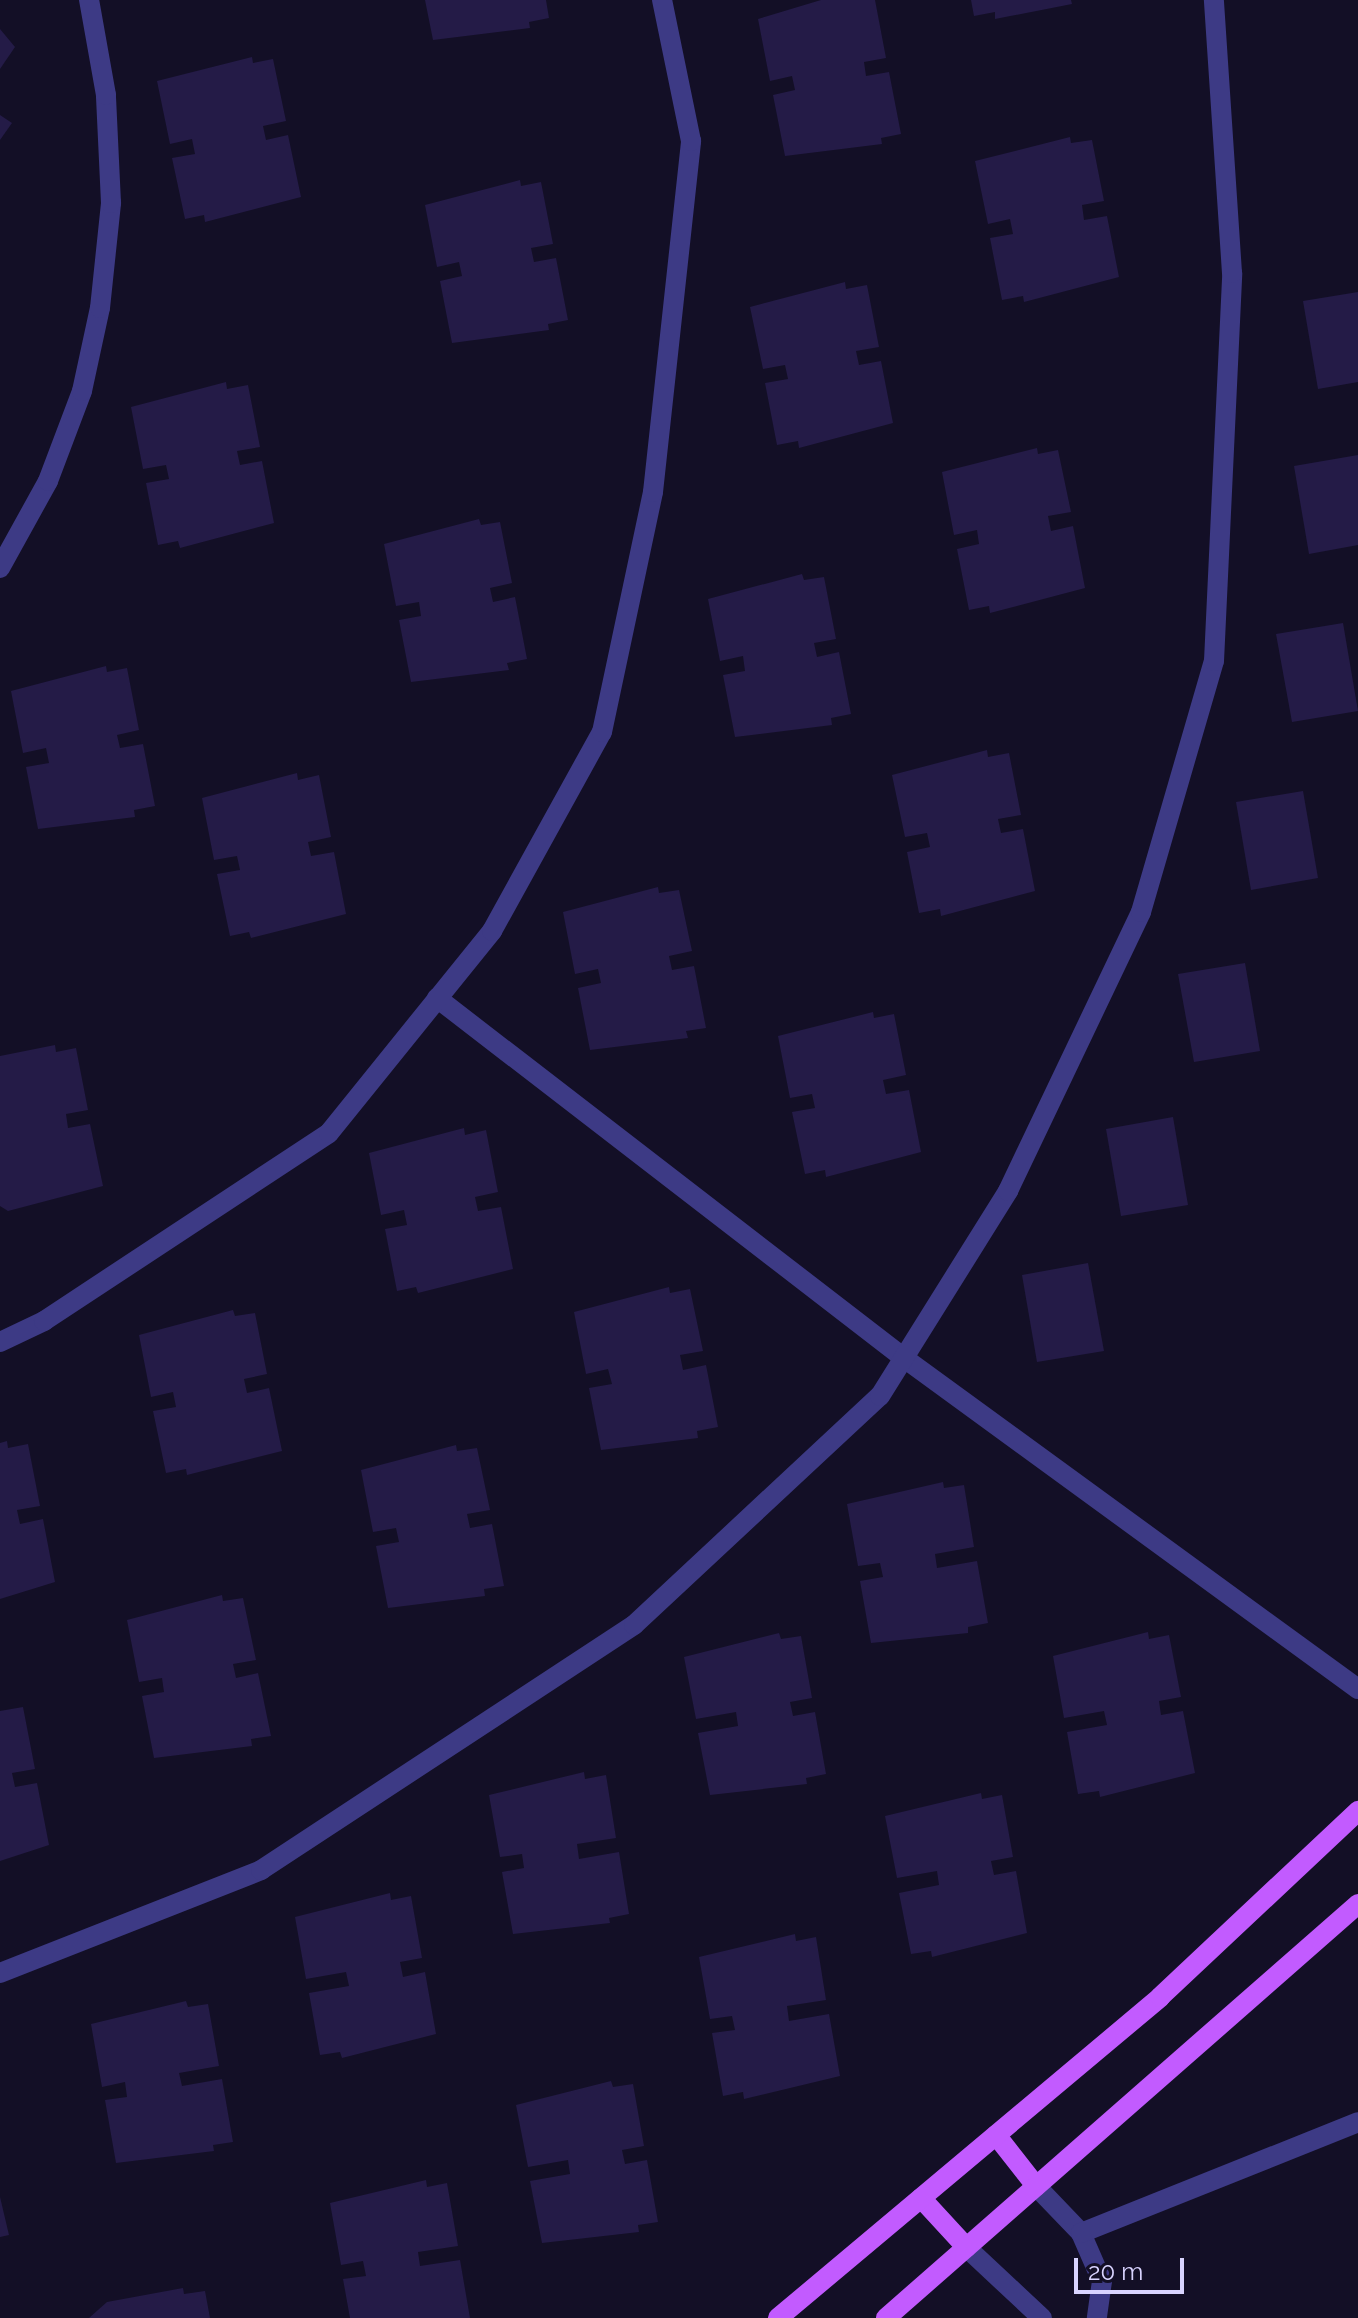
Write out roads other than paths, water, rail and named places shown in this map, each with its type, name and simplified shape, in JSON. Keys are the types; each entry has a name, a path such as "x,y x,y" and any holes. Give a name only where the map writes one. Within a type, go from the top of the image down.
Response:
{"main road":[{"path":"778,2318 1160,1997 1358,1811"},
{"path":"886,2318 1358,1904"},
{"path":"996,2135 1036,2186"},
{"path":"921,2198 966,2247"}],"street":[{"path":"0,568 48,481 82,391 100,308 111,203 106,95 89,0"},
{"path":"0,1342 44,1321 329,1133 492,931 602,732 653,492 691,141 662,0"},
{"path":"0,1973 261,1870 634,1625 880,1396 1008,1191 1141,912 1214,661 1232,273 1214,0"},
{"path":"437,998 904,1358 1358,1689"},
{"path":"1081,2233 1358,2122"},
{"path":"1036,2186 1081,2233 1102,2281 1097,2318"},
{"path":"966,2247 1042,2318"}]}
